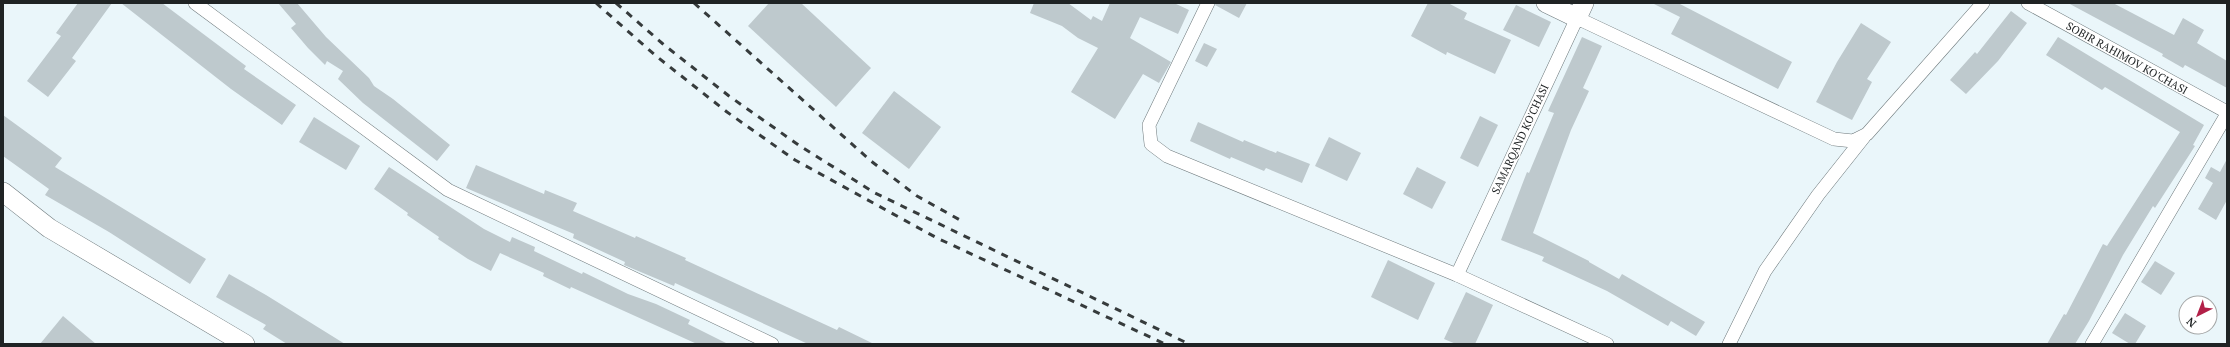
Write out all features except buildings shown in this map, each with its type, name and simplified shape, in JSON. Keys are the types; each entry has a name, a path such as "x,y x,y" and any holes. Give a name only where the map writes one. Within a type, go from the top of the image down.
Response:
{"street":[{"path":"195,3 448,190 772,344"},
{"path":"1208,3 1149,125 1151,144 1167,156 1457,275 1607,344"},
{"path":"1546,3 1581,10 1834,139 1853,141 1867,134"},
{"path":"1729,344 1765,271 1818,195 1867,134 1983,3"},
{"name":"SOBIR RAHIMOV KO'CHASI","path":"2028,3 2227,113"},
{"name":"SAMARQAND KO'CHASI","path":"1457,275 1581,10"},
{"path":"2092,344 2227,113"},
{"path":"3,192 49,228 245,344"}],"railway":[{"path":"596,3 656,56 727,112 795,160 937,238 1165,344"},
{"path":"616,3 663,44 729,96 800,146 875,193 1189,344"},
{"path":"694,3 871,161 917,196 960,220"}]}
